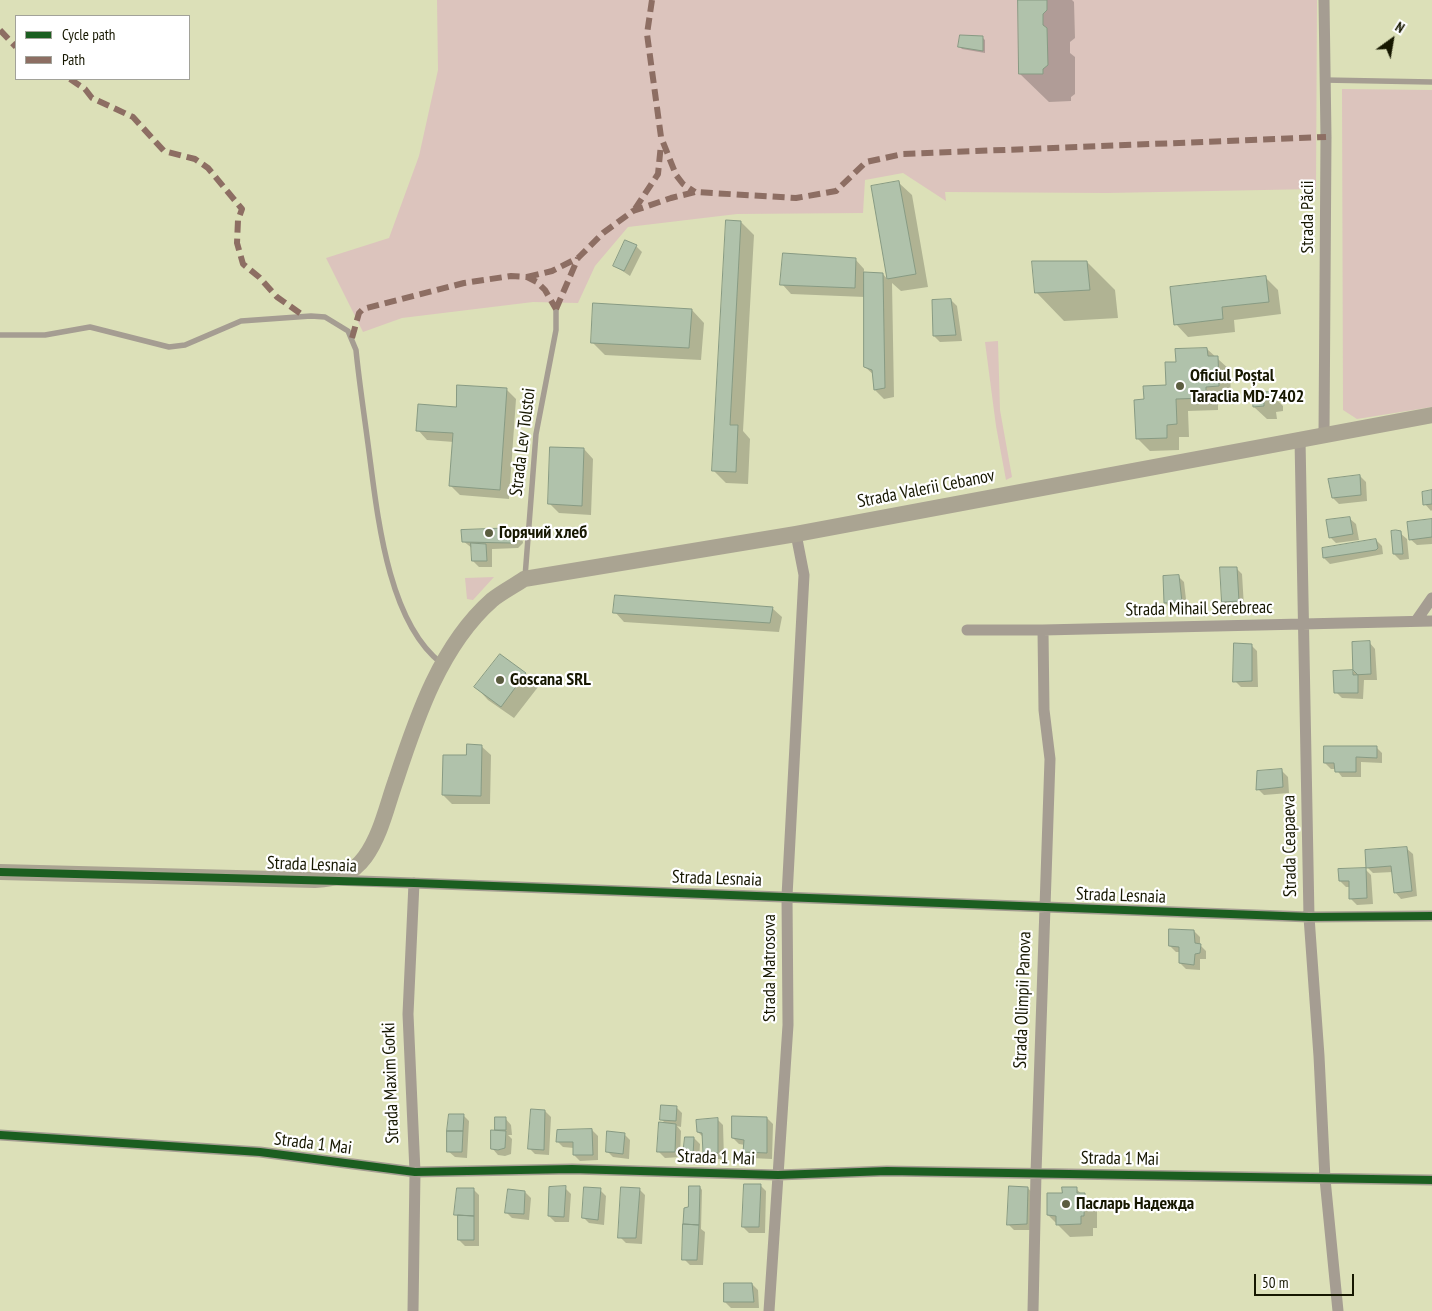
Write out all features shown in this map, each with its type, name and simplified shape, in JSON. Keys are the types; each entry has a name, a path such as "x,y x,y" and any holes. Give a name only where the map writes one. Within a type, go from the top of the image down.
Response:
{"street":[{"name":"Strada Păcii","path":"1324,0 1324,435"},
{"name":"Strada Valerii Cebanov","path":"443,664 453,646 493,599 524,579 796,534 1432,415"},
{"name":"Strada Ceapaeva","path":"1300,440 1309,917 1325,1178 1338,1311"},
{"name":"Strada Matrosova","path":"769,1311 788,1025 786,896 804,575 796,534"},
{"path":"1416,621 1432,598"},
{"name":"Strada Mihail Serebreac","path":"967,630 1432,621"},
{"name":"Strada Olimpii Panova","path":"1033,1311 1050,759 1044,710 1043,630"},
{"path":"315,880 336,879 352,871 372,847 413,730 443,664"},
{"name":"Strada Lesnaia","path":"0,872 414,883 1309,917 1432,916"},
{"name":"Strada Maxim Gorki","path":"413,1311 415,1172 408,1014 414,883"},
{"name":"Strada 1 Mai","path":"0,1135 260,1152 415,1172 572,1169 778,1175 887,1171 1432,1180"}],"lane":[{"path":"1324,80 1432,82"},
{"name":"Strada Lev Tolstoi","path":"524,579 536,434 556,330 556,309"},
{"path":"0,336 45,335 90,327 169,347 185,346 241,321 311,316 325,317 348,331 356,350 379,528 404,612 421,644 443,664"}],"shaded area":[{"path":"437,0 1317,0 1316,189 1107,193 945,192 946,201 903,173 865,180 863,213 737,214 628,227 595,266 578,303 533,302 402,318 363,332 326,258 389,238 419,156 438,70"},
{"path":"1342,89 1432,90 1432,407 1357,419 1343,410"},
{"path":"998,341 1000,410 1012,477 1006,480 996,426 985,342"},
{"path":"494,577 473,600 467,599 465,578"}],"building":[{"path":"1018,0 1047,0 1047,10 1043,14 1043,25 1047,28 1048,65 1043,69 1043,74 1019,74"},
{"path":"960,35 983,36 983,51 958,47"},
{"path":"899,181 916,274 887,279 871,186"},
{"path":"726,220 741,221 730,425 738,425 736,472 712,471"},
{"path":"625,240 637,245 624,271 613,266"},
{"path":"783,253 856,258 855,288 780,285"},
{"path":"1032,261 1087,261 1090,290 1035,293"},
{"path":"864,272 883,273 885,388 874,390 872,370 864,367"},
{"path":"1266,276 1269,302 1222,307 1223,319 1174,325 1170,287"},
{"path":"951,299 956,335 933,336 932,300"},
{"path":"593,303 692,309 689,348 591,343"},
{"path":"1207,348 1208,356 1218,356 1219,386 1206,387 1206,398 1176,399 1177,424 1167,425 1167,438 1136,439 1134,400 1144,399 1143,386 1166,385 1165,362 1176,362 1175,349"},
{"path":"457,385 507,388 500,490 449,486 453,433 416,431 418,404 456,407"},
{"path":"1270,392 1271,399 1264,400 1264,406 1253,407 1252,393"},
{"path":"550,447 584,448 582,506 548,504"},
{"path":"1360,475 1361,495 1332,498 1328,479"},
{"path":"1432,490 1432,504 1423,505 1422,492"},
{"path":"1350,517 1353,534 1329,538 1326,520"},
{"path":"1432,519 1432,537 1409,540 1407,522"},
{"name":"Горячий хлеб","path":"517,528 517,537 511,543 462,542 461,530"},
{"path":"1391,531 1401,531 1403,554 1393,554"},
{"path":"1376,539 1378,548 1376,550 1323,558 1322,548"},
{"path":"471,543 486,544 487,561 472,561"},
{"path":"1220,567 1237,567 1239,601 1222,602"},
{"path":"1179,575 1182,602 1164,603 1163,576"},
{"path":"615,595 773,607 770,623 613,613"},
{"path":"1370,641 1371,674 1353,675 1352,642"},
{"path":"1234,643 1252,644 1252,681 1233,682"},
{"name":"Goscana SRL","path":"500,654 526,673 501,707 474,687"},
{"path":"1353,670 1358,675 1358,693 1334,693 1333,671"},
{"path":"467,744 482,745 481,796 442,795 443,755 466,755"},
{"path":"1324,746 1377,746 1377,758 1356,757 1356,772 1335,772 1334,763 1324,763"},
{"path":"1282,769 1283,787 1256,790 1257,771"},
{"path":"1407,847 1412,891 1394,893 1391,866 1366,868 1365,850"},
{"path":"1366,868 1367,898 1349,899 1349,881 1339,881 1338,869"},
{"path":"1169,929 1194,930 1195,943 1201,944 1200,953 1195,954 1194,965 1179,963 1179,947 1169,946"},
{"path":"661,1105 677,1106 676,1121 660,1120"},
{"path":"531,1109 545,1110 544,1150 528,1149"},
{"path":"449,1114 464,1114 463,1131 447,1131"},
{"path":"732,1116 767,1117 767,1153 743,1152 744,1140 732,1138"},
{"path":"495,1117 506,1117 506,1130 495,1130"},
{"path":"718,1118 718,1153 703,1153 702,1133 697,1132 696,1120"},
{"path":"659,1122 676,1124 675,1152 657,1152"},
{"path":"592,1129 593,1155 573,1155 573,1142 556,1142 557,1130"},
{"path":"491,1130 506,1131 505,1148 491,1149"},
{"path":"447,1131 463,1131 462,1152 447,1152"},
{"path":"607,1131 625,1133 623,1154 606,1152"},
{"path":"685,1137 694,1137 693,1156 683,1155"},
{"path":"744,1184 761,1184 759,1227 742,1227"},
{"path":"566,1186 564,1217 548,1216 549,1187"},
{"path":"689,1186 700,1186 699,1225 683,1224 684,1208 688,1207"},
{"path":"1009,1186 1028,1187 1027,1224 1007,1225"},
{"path":"584,1187 601,1188 598,1220 582,1218"},
{"path":"621,1187 640,1188 636,1238 618,1238"},
{"name":"Пасларь Надежда","path":"1062,1187 1077,1187 1077,1193 1085,1193 1084,1216 1081,1216 1081,1224 1056,1225 1056,1216 1047,1215 1047,1193 1062,1193"},
{"path":"457,1188 474,1188 474,1216 454,1215"},
{"path":"508,1189 525,1191 524,1214 505,1213"},
{"path":"458,1215 474,1216 474,1240 458,1240"},
{"path":"683,1224 699,1225 697,1260 682,1260"},
{"path":"724,1283 752,1283 754,1302 724,1302"}],"marked path":[{"path":"652,0 647,34 661,137 676,175 683,184 695,192"},
{"path":"0,30 15,46"},
{"path":"72,80 85,89 92,98 133,117 164,151 195,159 208,168 242,209 238,220 237,243 243,264 259,277 277,297 304,316"},
{"path":"527,277 552,271 578,258 603,233 633,211 671,198 695,192 796,198 836,191 866,162 903,154 1326,137"},
{"path":"635,209 658,174 661,144"},
{"path":"556,309 578,258"},
{"path":"352,338 359,313 363,309 464,283 511,276 527,277 537,282 545,290 556,309"}],"cycle path":[{"path":"0,872 414,883 1309,917 1432,916"},
{"path":"0,1135 260,1152 415,1172 572,1169 778,1175 887,1171 1432,1180"}],"place":[{"name":"Oficiul Poștal Taraclia MD-7402","path":"1180,386"},
{"name":"Горячий хлеб","path":"489,533"},
{"name":"Goscana SRL","path":"500,680"},
{"name":"Пасларь Надежда","path":"1066,1204"}]}
